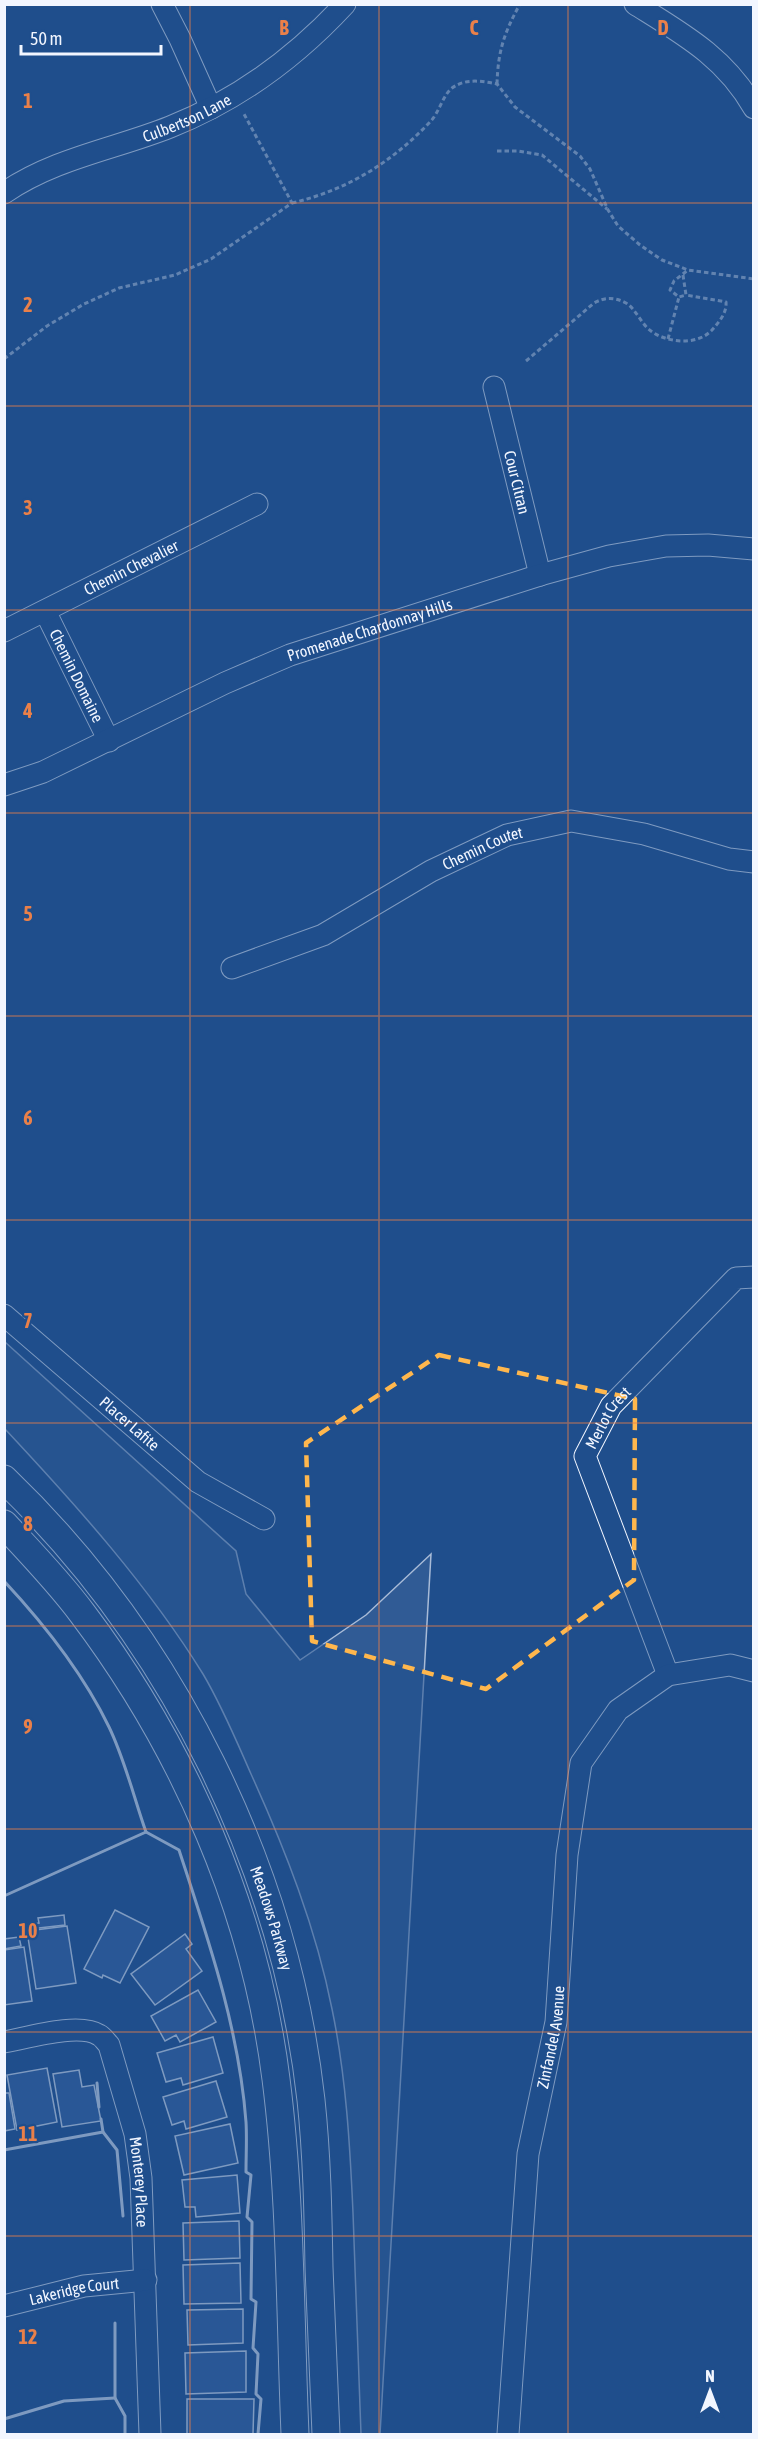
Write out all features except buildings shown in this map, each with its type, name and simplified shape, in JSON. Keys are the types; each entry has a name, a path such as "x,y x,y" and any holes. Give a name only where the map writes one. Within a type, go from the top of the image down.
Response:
{"main road":[{"name":"Meadows Parkway","path":"4,1479 69,1549 142,1644 223,1785 265,1898 291,1989 311,2100 316,2165 326,2434"},
{"name":"Meadows Parkway","path":"4,1524 82,1613 135,1691 175,1759 207,1828 226,1877 261,1995 276,2079 286,2198 295,2434"}],"street":[{"path":"162,4 211,108"},
{"name":"Culbertson Lane","path":"4,193 17,184 67,160 169,127 211,108 266,76 323,28 345,4"},
{"path":"635,4 695,41 722,65 745,93 753,108"},
{"name":"Cour Citran","path":"494,387 540,575"},
{"name":"Chemin Chevalier","path":"4,631 257,504"},
{"name":"Promenade Chardonnay Hills","path":"4,785 43,772 225,682 290,655 540,575 609,556 666,546 708,545 753,549"},
{"name":"Chemin Domaine","path":"45,611 108,741"},
{"name":"Chemin Coutet","path":"232,968 323,934 431,871 507,835 571,822 644,834 729,859 753,862"},
{"name":"Merlot Crest","path":"668,1675 585,1456 611,1406 736,1278 753,1277"},
{"name":"Placer Lafite","path":"4,1315 198,1482 264,1519"},
{"path":"668,1675 730,1665 753,1671"},
{"name":"Zinfandel Avenue","path":"508,2434 528,2154 555,2022 567,1855 580,1763 618,1710 668,1675"},
{"name":"Monterey Place","path":"4,2042 71,2030 91,2031 100,2035 109,2045 135,2134 141,2178 150,2434"},
{"name":"Lakeridge Court","path":"4,2306 84,2286 146,2280"}],"path":[{"path":"520,4 509,25 497,58 497,84 515,107 579,156 595,178 608,210 618,226 640,245 662,260 688,270 753,279"},
{"path":"4,359 47,326 84,303 118,288 175,275 211,260 292,203 354,182 384,162 434,118 451,88 467,81 497,84"},
{"path":"244,114 292,203"},
{"path":"497,151 518,151 542,155 608,210"},
{"path":"679,297 670,290 674,281 688,270"},
{"path":"683,275 686,295"},
{"path":"526,362 594,303 607,298 625,303 650,331 668,339 689,341 706,335 718,323 726,310 726,302 686,295 679,297"},
{"path":"668,339 679,297"}],"highlighted area":[{"path":"439,1355 635,1399 634,1580 486,1689 312,1641 306,1443"}],"shaded area":[{"path":"5,1342 236,1551 246,1594 300,1660 366,1615 431,1554 380,2434 361,2434 352,2187 344,2085 337,2034 325,1979 298,1889 276,1831 223,1711 182,1641 110,1547 5,1429"}],"wall":[{"path":"4,1581 62,1650 99,1707 120,1753 146,1832"},
{"path":"4,1896 146,1832 179,1850 221,1984 237,2052 242,2087 246,2128 246,2172 251,2175 247,2217 252,2222 251,2299 256,2302 253,2348 258,2354 256,2394 261,2399 258,2434"},
{"path":"97,2083 99,2107"},
{"path":"101,2119 103,2132 117,2150 123,2216"},
{"path":"4,2150 103,2132"},
{"path":"115,2323 115,2398 125,2416 125,2434"},
{"path":"4,2419 64,2401 115,2398"}]}
